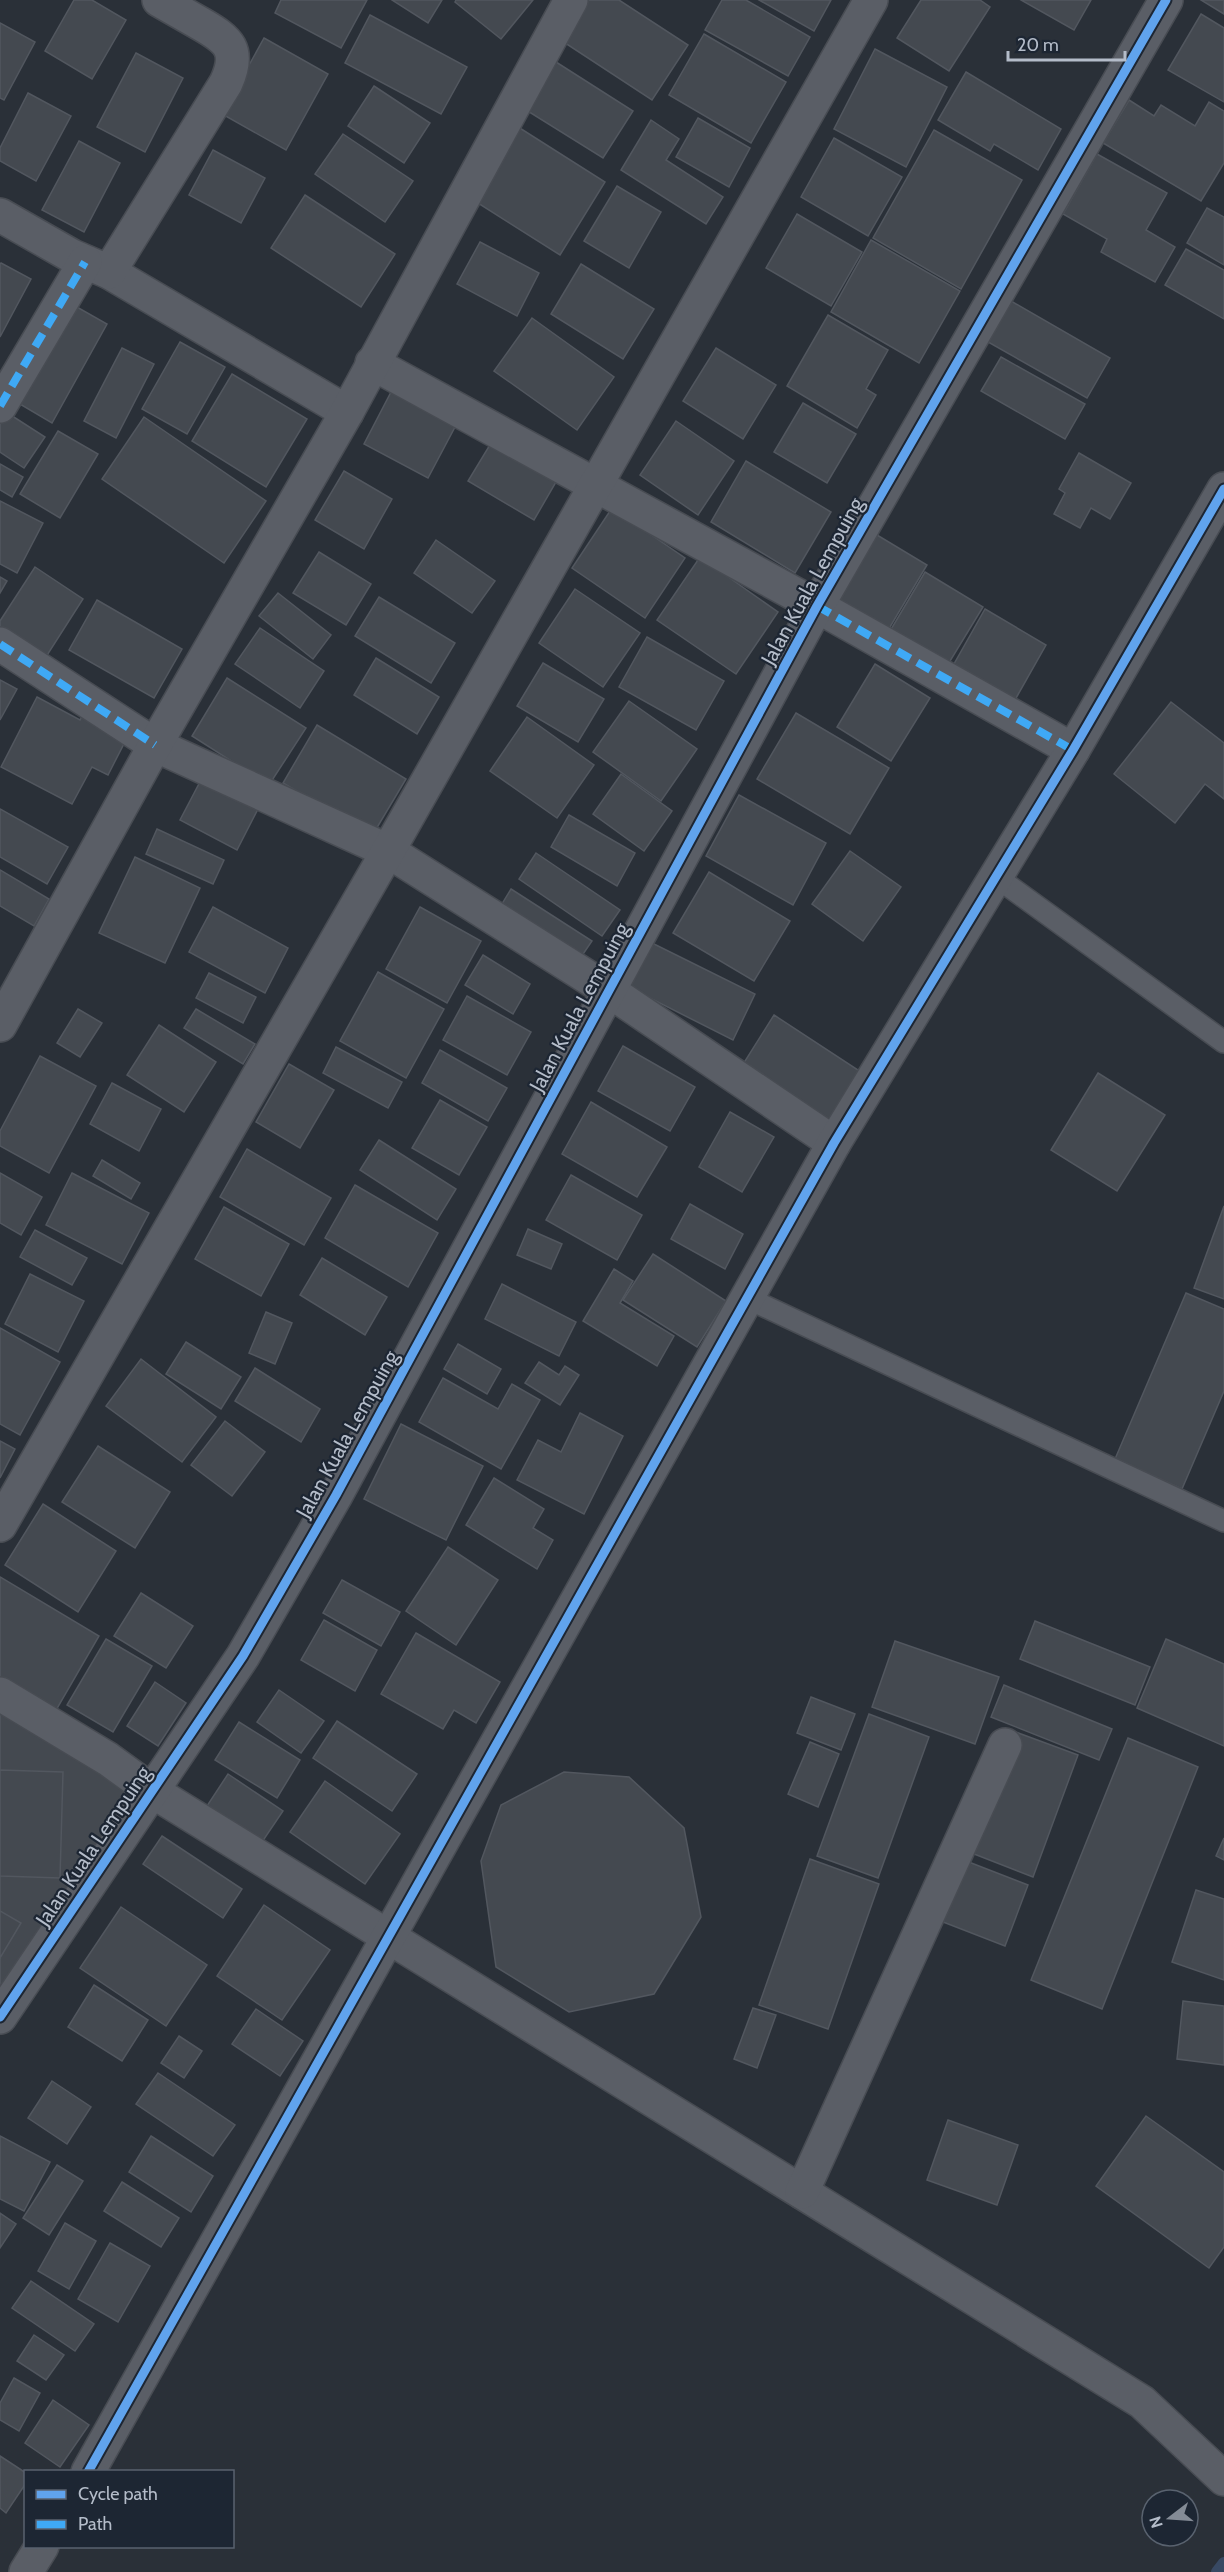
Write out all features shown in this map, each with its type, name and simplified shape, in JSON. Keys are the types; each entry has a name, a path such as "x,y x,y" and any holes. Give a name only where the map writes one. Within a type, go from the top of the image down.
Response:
{"street":[{"path":"0,406 226,83 233,67 232,52 224,37 159,0"},
{"path":"0,1025 155,745 347,412 571,0"},
{"path":"0,1525 596,487 871,0"},
{"name":"Jalan Kuala Lempuing","path":"0,2017 243,1656 336,1495 818,606 1166,0"},
{"path":"0,215 97,267 347,412"},
{"path":"372,363 818,606 1073,750"},
{"path":"89,2470 834,1143 1073,750 1224,489"},
{"path":"0,644 155,745 388,851 608,990 834,1143"},
{"path":"0,1694 108,1759 152,1791 1142,2402 1224,2479"},
{"path":"802,2192 1005,1745"},
{"path":"26,2572 41,2548"}],"lane":[{"path":"995,876 1224,1042"},
{"path":"747,1298 1224,1521"}],"building":[{"path":"74,0 92,0 126,20 92,79 45,51"},
{"path":"281,0 367,0 341,48 275,13"},
{"path":"392,0 442,0 428,23"},
{"path":"456,0 533,0 501,39 455,2"},
{"path":"585,0 619,0 688,45 652,100 559,39"},
{"path":"722,0 746,0 810,37 788,76 705,30"},
{"path":"759,0 831,0 814,31"},
{"path":"921,0 980,0 990,7 949,71 897,38"},
{"path":"1021,0 1091,0 1074,30"},
{"path":"1201,0 1224,0 1224,14"},
{"path":"1201,14 1224,28 1224,102 1168,70"},
{"path":"370,15 467,67 441,114 345,63"},
{"path":"0,23 35,42 4,100 0,98"},
{"path":"704,34 786,82 751,143 669,95"},
{"path":"264,38 328,74 286,150 222,114"},
{"path":"875,49 947,87 906,167 834,129"},
{"path":"136,53 183,78 145,152 97,127"},
{"path":"556,62 633,111 603,158 526,110"},
{"path":"966,72 1061,129 1038,170 994,144 990,151 938,120"},
{"path":"374,86 430,123 404,163 348,126"},
{"path":"28,93 71,116 36,181 0,161 0,148"},
{"path":"1129,100 1154,116 1161,105 1195,126 1209,102 1224,111 1224,163 1201,201 1103,143"},
{"path":"698,118 750,148 729,187 676,157"},
{"path":"651,120 679,139 666,160 723,197 706,224 621,170"},
{"path":"515,125 605,182 560,255 470,198"},
{"path":"934,130 1022,180 961,289 873,238"},
{"path":"343,134 413,181 385,222 315,174"},
{"path":"834,138 902,177 868,236 801,197"},
{"path":"79,141 120,163 84,232 42,210"},
{"path":"213,150 265,178 241,223 189,195"},
{"path":"1097,154 1167,193 1146,230 1175,247 1155,282 1101,252 1107,239 1063,214"},
{"path":"617,186 661,212 629,268 584,241"},
{"path":"305,195 395,254 361,307 271,248"},
{"path":"1207,208 1224,217 1224,265 1187,243"},
{"path":"797,214 862,252 831,306 766,268"},
{"path":"871,240 960,291 919,363 831,312"},
{"path":"480,242 539,273 517,316 457,284"},
{"path":"1186,249 1224,270 1224,319 1165,285"},
{"path":"0,264 31,279 0,337"},
{"path":"581,264 654,309 623,359 551,314"},
{"path":"1011,301 1110,358 1087,398 988,342"},
{"path":"68,302 107,324 52,423 13,400"},
{"path":"828,315 888,350 866,389 876,395 857,428 787,386"},
{"path":"532,318 614,377 577,430 494,371"},
{"path":"180,342 225,367 187,434 142,409"},
{"path":"122,348 154,364 116,438 84,421"},
{"path":"716,348 776,385 743,439 683,401"},
{"path":"1001,357 1085,404 1065,439 981,391"},
{"path":"232,374 307,419 266,487 192,441"},
{"path":"391,392 455,427 428,478 364,444"},
{"path":"803,403 856,434 827,483 774,452"},
{"path":"6,412 45,437 24,468 0,452 0,421"},
{"path":"144,417 266,501 224,563 102,479"},
{"path":"676,421 734,461 698,515 640,475"},
{"path":"58,431 98,454 60,518 20,494"},
{"path":"491,443 556,482 534,520 468,481"},
{"path":"1079,453 1131,483 1110,519 1091,508 1080,528 1054,514 1065,493 1059,489"},
{"path":"746,461 831,512 795,573 711,522"},
{"path":"0,464 23,477 12,497 0,490"},
{"path":"344,471 392,499 364,549 315,520"},
{"path":"0,501 43,523 17,573 0,564"},
{"path":"612,508 685,558 645,618 572,568"},
{"path":"877,535 927,565 884,637 835,607"},
{"path":"436,540 495,581 472,613 414,573"},
{"path":"319,552 371,584 346,625 293,593"},
{"path":"700,557 778,612 736,674 657,620"},
{"path":"35,567 83,599 44,660 0,632 0,621"},
{"path":"925,572 983,607 944,671 887,636"},
{"path":"0,577 7,581 0,593"},
{"path":"575,589 640,633 603,687 539,643"},
{"path":"278,593 331,635 313,659 259,616"},
{"path":"379,597 455,643 431,683 355,636"},
{"path":"97,600 182,649 154,698 69,650"},
{"path":"985,609 1046,645 1011,707 950,671"},
{"path":"260,628 324,671 300,708 235,664"},
{"path":"647,637 724,681 696,730 619,687"},
{"path":"376,658 439,697 417,734 354,695"},
{"path":"543,663 604,699 578,742 517,706"},
{"path":"875,664 930,698 891,761 837,727"},
{"path":"227,678 306,728 269,785 192,736"},
{"path":"0,680 17,689 0,720"},
{"path":"37,697 80,720 87,707 131,730 108,775 92,767 72,804 1,767"},
{"path":"629,701 697,749 661,801 593,752"},
{"path":"1171,702 1224,743 1224,799 1205,784 1175,823 1114,774"},
{"path":"796,713 889,768 850,834 757,779"},
{"path":"527,717 594,765 557,818 490,771"},
{"path":"317,725 406,779 372,836 283,783"},
{"path":"621,774 672,811 644,851 593,814"},
{"path":"202,778 259,807 237,850 180,820"},
{"path":"739,795 826,843 793,905 706,856"},
{"path":"0,809 68,847 47,884 0,857"},
{"path":"569,815 635,853 617,886 551,847"},
{"path":"157,829 224,860 213,884 146,854"},
{"path":"850,851 901,887 863,941 812,904"},
{"path":"536,853 620,910 602,936 519,879"},
{"path":"135,857 200,888 165,963 99,933"},
{"path":"0,870 49,899 34,926 0,906"},
{"path":"709,872 790,921 754,981 673,933"},
{"path":"511,889 592,941 577,963 497,912"},
{"path":"213,907 288,948 265,993 189,952"},
{"path":"420,907 481,941 447,1003 386,969"},
{"path":"650,942 755,994 733,1040 628,987"},
{"path":"483,955 530,984 513,1014 465,985"},
{"path":"378,972 444,1009 406,1078 340,1041"},
{"path":"209,973 256,997 243,1023 196,998"},
{"path":"467,996 531,1032 507,1075 443,1040"},
{"path":"78,1009 102,1023 80,1057 57,1043"},
{"path":"196,1009 255,1044 243,1064 184,1028"},
{"path":"774,1015 861,1072 827,1125 740,1069"},
{"path":"159,1025 216,1062 184,1112 127,1075"},
{"path":"623,1046 695,1087 670,1131 598,1091"},
{"path":"336,1047 402,1082 388,1108 323,1073"},
{"path":"440,1050 507,1088 488,1121 422,1083"},
{"path":"40,1056 96,1086 49,1173 0,1146 0,1131"},
{"path":"289,1064 334,1090 300,1148 256,1122"},
{"path":"1098,1073 1165,1115 1117,1191 1051,1150"},
{"path":"112,1083 161,1109 139,1151 90,1124"},
{"path":"440,1100 487,1127 459,1175 412,1148"},
{"path":"591,1102 667,1147 637,1197 562,1154"},
{"path":"730,1112 774,1137 742,1192 699,1167"},
{"path":"379,1140 456,1189 437,1220 360,1170"},
{"path":"247,1149 331,1198 304,1245 220,1197"},
{"path":"102,1160 140,1183 131,1199 93,1176"},
{"path":"0,1173 42,1197 21,1235 0,1223"},
{"path":"72,1173 149,1213 122,1264 46,1225"},
{"path":"571,1175 642,1215 617,1260 546,1220"},
{"path":"355,1185 438,1233 408,1287 325,1238"},
{"path":"690,1204 743,1234 725,1269 671,1239"},
{"path":"1224,1206 1224,1299 1194,1288"},
{"path":"224,1207 289,1244 261,1296 195,1259"},
{"path":"528,1229 562,1244 551,1269 517,1255"},
{"path":"35,1230 87,1258 72,1285 20,1257"},
{"path":"653,1254 726,1301 697,1347 623,1300"},
{"path":"322,1258 387,1297 365,1335 300,1295"},
{"path":"614,1269 633,1281 620,1303 674,1336 657,1366 583,1321"},
{"path":"30,1274 84,1301 58,1352 5,1324"},
{"path":"502,1284 576,1322 559,1356 485,1319"},
{"path":"1186,1293 1224,1309 1224,1391 1182,1489 1115,1459"},
{"path":"266,1312 292,1323 275,1364 249,1353"},
{"path":"0,1328 60,1362 20,1435 0,1424"},
{"path":"186,1342 241,1377 221,1409 166,1374"},
{"path":"458,1344 501,1369 487,1394 444,1369"},
{"path":"141,1359 216,1417 182,1462 106,1406"},
{"path":"539,1362 559,1375 565,1366 579,1375 560,1405 525,1383"},
{"path":"255,1368 320,1409 301,1442 235,1401"},
{"path":"443,1378 498,1409 512,1384 540,1400 501,1469 419,1422"},
{"path":"580,1413 623,1436 584,1514 517,1480 538,1440 561,1452"},
{"path":"225,1421 265,1452 232,1496 191,1465"},
{"path":"401,1424 483,1466 446,1540 364,1499"},
{"path":"0,1441 15,1449 0,1478"},
{"path":"98,1446 170,1492 135,1548 62,1502"},
{"path":"494,1478 544,1509 533,1528 553,1540 537,1569 466,1525"},
{"path":"43,1504 116,1551 78,1612 5,1565"},
{"path":"448,1547 498,1580 456,1645 406,1611"},
{"path":"0,1577 99,1636 55,1712 0,1679"},
{"path":"342,1580 400,1612 381,1646 323,1613"},
{"path":"141,1593 193,1626 166,1668 114,1636"},
{"path":"324,1620 377,1650 355,1691 301,1660"},
{"path":"1035,1621 1150,1667 1135,1705 1020,1659"},
{"path":"416,1633 500,1682 476,1723 454,1710 443,1729 381,1694"},
{"path":"106,1639 152,1666 113,1732 67,1705"},
{"path":"1166,1639 1224,1664 1224,1746 1137,1708"},
{"path":"895,1641 999,1677 975,1744 872,1707"},
{"path":"155,1682 186,1703 158,1746 127,1726"},
{"path":"1004,1685 1112,1729 1099,1760 991,1717"},
{"path":"279,1690 324,1721 301,1753 257,1722"},
{"path":"811,1697 855,1714 841,1750 797,1733"},
{"path":"0,1707 130,1792 0,1997"},
{"path":"869,1714 929,1737 878,1878 817,1856"},
{"path":"337,1721 417,1774 392,1811 313,1758"},
{"path":"239,1722 300,1760 277,1798 215,1760"},
{"path":"1013,1731 1078,1755 1033,1877 969,1852"},
{"path":"1128,1738 1198,1767 1102,2009 1031,1980"},
{"path":"810,1742 839,1754 818,1807 788,1794"},
{"path":"0,1770 63,1772 60,1878 0,1876"},
{"path":"564,1772 629,1777 684,1828 701,1917 654,1994 569,2012 496,1967 481,1861 501,1805"},
{"path":"228,1774 283,1811 258,1848 203,1812"},
{"path":"325,1781 400,1834 365,1884 290,1832"},
{"path":"162,1836 242,1889 223,1918 143,1864"},
{"path":"1224,1838 1224,1860 1216,1856"},
{"path":"810,1859 879,1884 828,2029 759,2005"},
{"path":"961,1859 1028,1885 1005,1946 938,1920"},
{"path":"1196,1890 1224,1899 1224,1980 1172,1962"},
{"path":"264,1905 330,1950 282,2020 217,1976"},
{"path":"121,1907 207,1965 166,2026 80,1968"},
{"path":"0,1911 21,1923 0,1958"},
{"path":"94,1985 148,2020 122,2061 68,2027"},
{"path":"1183,2001 1224,2006 1224,2065 1177,2059"},
{"path":"753,2008 776,2015 757,2068 734,2059"},
{"path":"256,2009 303,2041 280,2076 232,2044"},
{"path":"179,2036 202,2051 184,2078 161,2063"},
{"path":"158,2073 235,2125 213,2156 136,2104"},
{"path":"52,2081 91,2107 67,2144 28,2118"},
{"path":"1146,2116 1224,2172 1224,2247 1209,2268 1096,2186"},
{"path":"948,2120 1018,2145 997,2205 927,2180"},
{"path":"0,2136 50,2162 24,2211 0,2199"},
{"path":"151,2136 213,2176 191,2212 129,2172"},
{"path":"57,2165 83,2181 49,2235 23,2218"},
{"path":"122,2182 179,2218 161,2247 104,2211"},
{"path":"0,2213 16,2224 0,2248"},
{"path":"65,2223 96,2241 69,2289 38,2271"},
{"path":"110,2243 150,2266 118,2322 78,2299"},
{"path":"31,2281 94,2324 75,2351 12,2308"},
{"path":"34,2335 64,2355 46,2380 17,2361"},
{"path":"14,2378 40,2393 19,2431 0,2420 0,2403"},
{"path":"53,2400 89,2425 60,2467 25,2443"},
{"path":"0,2456 24,2472 24,2486 6,2513 0,2508"}],"waterway":[{"path":"1217,2572 1224,2563"}],"marked path":[{"path":"0,406 85,262"},
{"path":"817,606 1073,750"},
{"path":"0,644 155,745"}],"cycle path":[{"path":"0,2017 243,1656 336,1495 817,606 1166,0"},
{"path":"89,2470 834,1143 1073,750 1224,489"}]}
